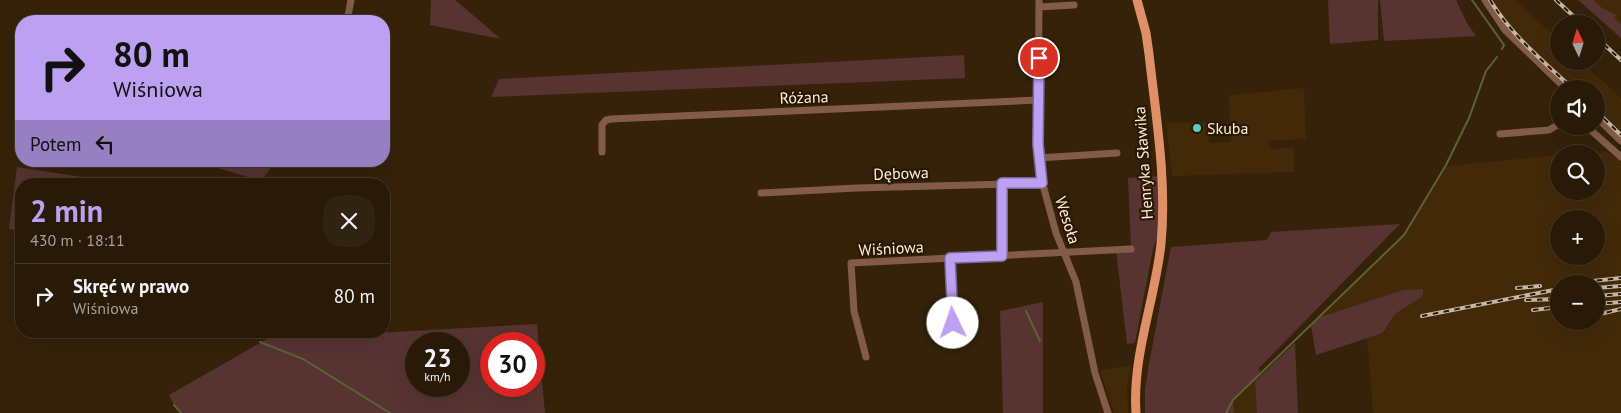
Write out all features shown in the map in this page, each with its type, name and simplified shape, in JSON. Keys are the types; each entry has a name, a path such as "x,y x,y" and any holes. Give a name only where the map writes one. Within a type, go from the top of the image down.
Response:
{"main road":[{"name":"Henryka Sławika","path":"1136,413 1136,377 1160,247 1164,202 1149,54 1146,32 1137,0"}],"street":[{"path":"348,15 351,0"},
{"path":"1485,0 1505,30 1557,80"},
{"path":"1039,4 1074,5"},
{"name":"Wesoła","path":"1039,4 1038,158 1042,183 1056,233 1076,282 1095,373 1108,413"},
{"name":"Różana","path":"602,152 602,125 606,120 611,119 1038,100"},
{"path":"1605,126 1621,141"},
{"path":"1500,134 1550,129"},
{"path":"1596,135 1621,157"},
{"path":"1038,158 1117,153"},
{"path":"1002,183 1002,256"},
{"name":"Dębowa","path":"761,193 1042,183"},
{"name":"Wiśniowa","path":"866,357 854,311 852,263 1065,254 1131,249"},
{"path":"950,258 953,323"}],"shaded area":[{"path":"431,0 455,0 501,39 430,25"},
{"path":"1328,0 1378,0 1378,40 1330,44"},
{"path":"1380,0 1456,0 1467,23 1476,36 1384,41"},
{"path":"1489,0 1515,0 1550,32 1550,69 1510,30"},
{"path":"1578,0 1621,0 1621,38 1605,24 1605,15 1595,15"},
{"path":"1578,0 1593,0 1602,8 1617,15 1614,18 1621,24 1621,38 1605,24 1605,15 1595,15"},
{"path":"964,55 965,78 491,97 499,79"},
{"path":"1551,70 1591,70 1602,80 1562,80"},
{"path":"1605,83 1621,98 1621,136 1605,121"},
{"path":"1304,88 1306,139 1269,141 1270,149 1294,147 1294,172 1172,176 1166,123 1208,122 1209,143 1231,142 1229,95"},
{"path":"1605,152 1621,160 1621,413 1373,413 1367,338 1384,333 1395,314 1423,296 1403,290 1320,317 1404,235 1447,166 1550,156 1550,200 1605,200"},
{"path":"17,167 89,178 16,178"},
{"path":"214,167 272,167 263,178 251,178"},
{"path":"1162,176 1163,219 1153,249 1135,343 1127,344 1116,250 1135,249 1131,249 1128,178"},
{"path":"15,182 15,230 9,229"},
{"path":"1400,224 1259,368 1260,374 1233,400 1234,413 1145,413 1145,390 1148,369 1171,247 1267,240 1271,232"},
{"path":"1423,289 1423,296 1395,314 1383,333 1316,355 1311,326 1320,317 1403,290"},
{"path":"1043,302 1043,413 1003,413 1000,311"},
{"path":"537,324 538,332 480,332 480,397 544,397 545,413 181,413 169,395 267,339 390,338 390,332"},
{"path":"1295,343 1298,413 1257,413 1255,381"},
{"path":"1131,365 1127,387 1128,413 1114,413 1100,371"},
{"path":"1255,381 1257,413 1234,413 1233,400"}],"waterway":[{"path":"1472,0 1504,45 1502,49"},
{"path":"1226,413 1233,400 1404,235 1446,165 1469,118 1486,71 1497,57"},
{"path":"1026,311 1040,341"},
{"path":"260,342 303,359 390,413"},
{"path":"174,405 181,413"}],"railway":[{"path":"1490,0 1498,13 1518,36 1563,80"},
{"path":"1556,0 1572,15"},
{"path":"1605,45 1621,60"},
{"path":"1605,120 1621,135"},
{"path":"1605,280 1621,278"},
{"path":"1517,288 1540,286"},
{"path":"1605,287 1621,286"},
{"path":"1422,316 1550,291"},
{"path":"1605,295 1621,294"},
{"path":"1526,300 1550,299"},
{"path":"1605,303 1621,302"},
{"path":"1533,310 1550,308"},
{"path":"1605,313 1621,309"}],"place":[{"name":"Skuba","path":"1197,128"}],"route":[{"path":"953,323 950,258 1002,256 1002,183 1042,183 1038,158 1039,58"}]}
